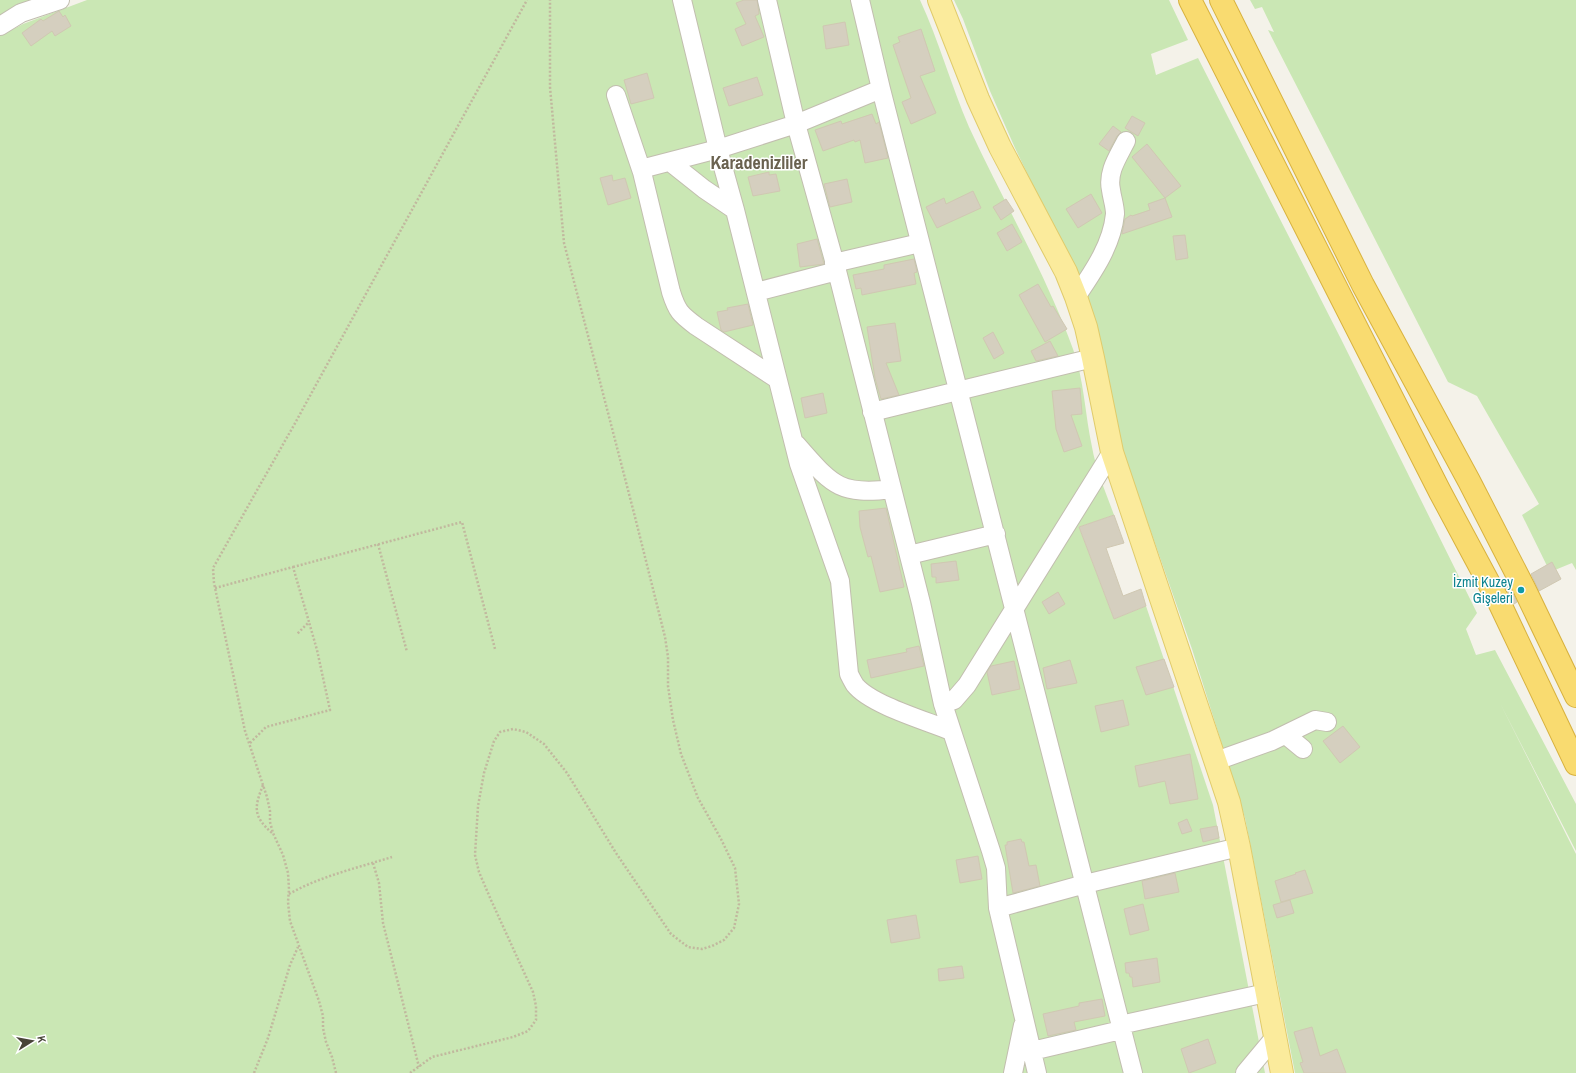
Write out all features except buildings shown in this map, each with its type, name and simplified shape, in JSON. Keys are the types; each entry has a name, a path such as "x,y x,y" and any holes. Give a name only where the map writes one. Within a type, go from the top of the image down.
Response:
{"highway":[{"path":"1190,0 1440,492 1499,602 1576,764"},
{"path":"1221,0 1363,285 1469,481 1524,588 1576,696"}],"main road":[{"path":"928,0 976,123 1052,274 1088,359"},
{"path":"939,0 978,99 997,140 1066,272 1076,297 1086,327 1088,359 1108,459 1114,500 1208,767 1234,848"},
{"path":"1108,459 1216,761 1229,802 1234,848 1270,1043 1270,1073"},
{"path":"1270,1043 1282,1073"}],"street":[{"path":"0,26 21,13 60,0"},
{"path":"682,0 718,149 735,210 799,464 840,581 849,674 856,686 872,698 892,708 951,731"},
{"path":"767,0 796,124 836,267 909,555 943,704 992,851 996,868 998,908 1037,1073"},
{"path":"860,0 920,243 960,392 1133,1073"},
{"path":"641,169 718,149 796,124 881,89"},
{"path":"616,95 641,169 671,292 677,309 684,318 778,379"},
{"path":"1076,297 1103,253 1113,227 1115,213 1110,189 1110,176 1126,141"},
{"path":"670,162 704,189 735,210"},
{"path":"756,292 920,243"},
{"path":"872,412 960,392 1088,359"},
{"path":"793,440 823,474 838,486 856,491 870,492 892,489"},
{"path":"943,704 954,700 967,685 1108,459"},
{"path":"909,555 996,534"},
{"path":"1216,761 1272,741 1315,720 1327,722"},
{"path":"1286,735 1303,749"},
{"path":"998,908 1085,884 1234,848"},
{"path":"1032,1051 1121,1028 1261,995"},
{"path":"1013,1073 1024,1019"},
{"path":"1245,1073 1270,1043"}],"path":[{"path":"336,1073 326,1042 323,1028 323,1016 312,978 298,947 290,922 288,873 283,855 272,833 270,811 263,784 245,731 215,588 213,568 294,425 527,0"},
{"path":"410,1073 432,1057 513,1037 528,1031 536,1020 536,1006 533,992 479,872 475,855 478,806 484,773 494,741 500,732 513,729 526,732 544,744 567,773 616,853 671,934 688,947 702,949 724,940 734,928 739,904 735,868 698,798 681,754 673,720 668,686 668,658 665,637 564,243 550,87 550,0"},
{"path":"215,588 462,522 495,649"},
{"path":"378,544 407,652"},
{"path":"250,744 266,727 330,710 317,650 293,567"},
{"path":"297,634 309,622"},
{"path":"263,784 256,806 258,818 272,833"},
{"path":"289,894 321,878 392,857"},
{"path":"373,863 379,883 382,923 418,1067"},
{"path":"254,1073 268,1038 290,964 298,947"}],"green space":[{"path":"0,0 34,0 0,16"},
{"path":"87,0 920,0 969,127 1050,292 1077,361 1094,456 1114,515 1079,527 1114,619 1146,606 1213,805 1265,1073 0,1073 0,36 23,24"},
{"path":"954,0 1169,0 1188,40 1151,54 1156,75 1198,58 1341,339 1477,613 1466,629 1476,655 1495,650 1576,804 1576,851 1500,703 1576,854 1576,1073 1295,1073 1245,818 1192,649 1122,449 1057,236 1015,148 990,91 963,19"},
{"path":"1250,0 1576,0 1576,570 1572,563 1550,572 1522,515 1539,504 1477,396 1448,382 1268,30 1274,32 1262,7 1255,9"}],"place":[{"name":"İzmit Kuzey Gişeleri","path":"1521,590"}],"district":[{"name":"Karadenizliler","path":"759,163"}]}
